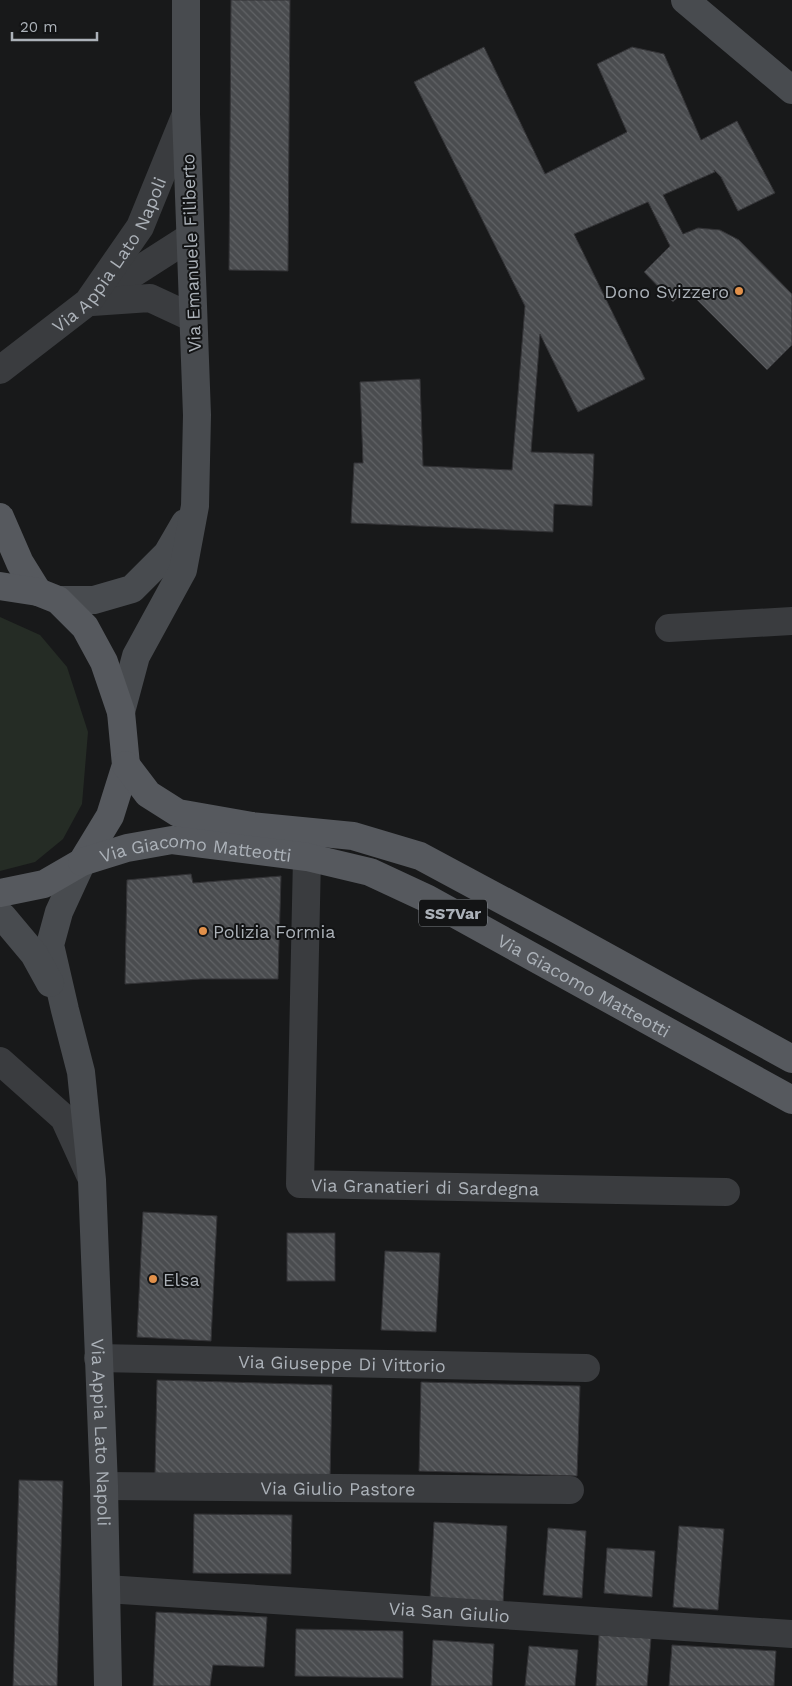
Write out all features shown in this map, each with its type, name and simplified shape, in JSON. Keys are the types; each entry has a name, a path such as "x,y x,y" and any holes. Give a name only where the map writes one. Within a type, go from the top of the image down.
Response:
{"main road":[{"path":"0,517 20,563 48,596 85,627 104,662 121,712 126,765 110,816 82,862"},
{"path":"0,586 48,596"},
{"name":"Via Giacomo Matteotti","path":"126,765 148,794 178,812 252,826 353,836 420,856 792,1059"},
{"name":"Via Giacomo Matteotti","path":"0,893 44,884 82,862 127,848 172,840 307,857 370,872 428,899 792,1100"}],"street":[{"name":"Via Emanuele Filiberto","path":"121,712 136,656 183,570 195,506 197,415 186,114 186,0"},
{"path":"685,0 792,90"},
{"name":"Via Appia Lato Napoli","path":"0,370 88,302 140,227 186,114"},
{"path":"88,302 190,237"},
{"path":"88,302 150,298 193,318"},
{"path":"48,596 94,600 132,589 167,554 195,506"},
{"path":"669,628 792,621"},
{"name":"Via Granatieri di Sardegna","path":"307,857 300,1184 726,1192"},
{"name":"Via Appia Lato Napoli","path":"82,862 59,912 50,945 64,1010 81,1072 92,1180 104,1486 108,1686"},
{"name":"Via Appia Lato Napoli","path":"0,915 34,954 64,1010"},
{"name":"Via Appia Lato Napoli","path":"0,1061 64,1118 92,1180"},
{"name":"Via Giuseppe Di Vittorio","path":"98,1358 586,1368"},
{"name":"Via Giulio Pastore","path":"104,1486 570,1490"},
{"name":"Via San Giulio","path":"106,1589 792,1634"}],"shaded area":[{"path":"0,617 40,635 67,667 88,732 82,804 63,839 35,862 0,871"}],"building":[{"path":"231,0 290,0 288,271 229,270"},
{"name":"Dono Svizzero","path":"484,47 545,174 627,132 597,64 632,47 664,54 701,140 737,121 775,193 738,211 721,177 714,170 715,172 663,195 683,234 698,228 720,230 739,240 792,294 792,345 767,370 686,289 673,302 644,272 670,246 648,202 574,234 645,379 578,412 540,334 531,452 594,454 592,506 554,504 553,532 351,523 354,463 363,463 360,382 420,379 423,466 512,470 525,306 414,82"},
{"name":"Polizia Formia","path":"191,874 193,883 281,876 278,979 201,979 125,984 127,880"},
{"path":"143,1212 217,1216 211,1341 137,1337"},
{"path":"287,1233 335,1233 335,1281 287,1281"},
{"path":"385,1251 440,1253 436,1332 381,1330"},
{"path":"157,1380 332,1385 330,1478 155,1474"},
{"path":"421,1382 580,1386 577,1476 419,1471"},
{"path":"19,1480 63,1481 57,1686 13,1686"},
{"path":"194,1514 292,1515 291,1574 193,1573"},
{"path":"434,1522 507,1526 503,1603 430,1599"},
{"path":"679,1526 724,1529 718,1610 673,1607"},
{"path":"548,1528 586,1531 582,1598 543,1595"},
{"path":"607,1548 655,1551 652,1597 604,1593"},
{"path":"156,1612 267,1617 264,1667 213,1665 210,1686 153,1686"},
{"path":"296,1629 403,1631 403,1678 295,1676"},
{"path":"599,1635 651,1638 647,1686 596,1686"},
{"path":"433,1640 494,1644 492,1686 431,1686"},
{"path":"672,1645 776,1651 774,1686 669,1686"},
{"path":"529,1646 578,1650 575,1686 525,1686"}],"place":[{"name":"Dono Svizzero","path":"739,291"},
{"name":"Polizia Formia","path":"203,931"},
{"name":"Elsa","path":"153,1279"}]}
